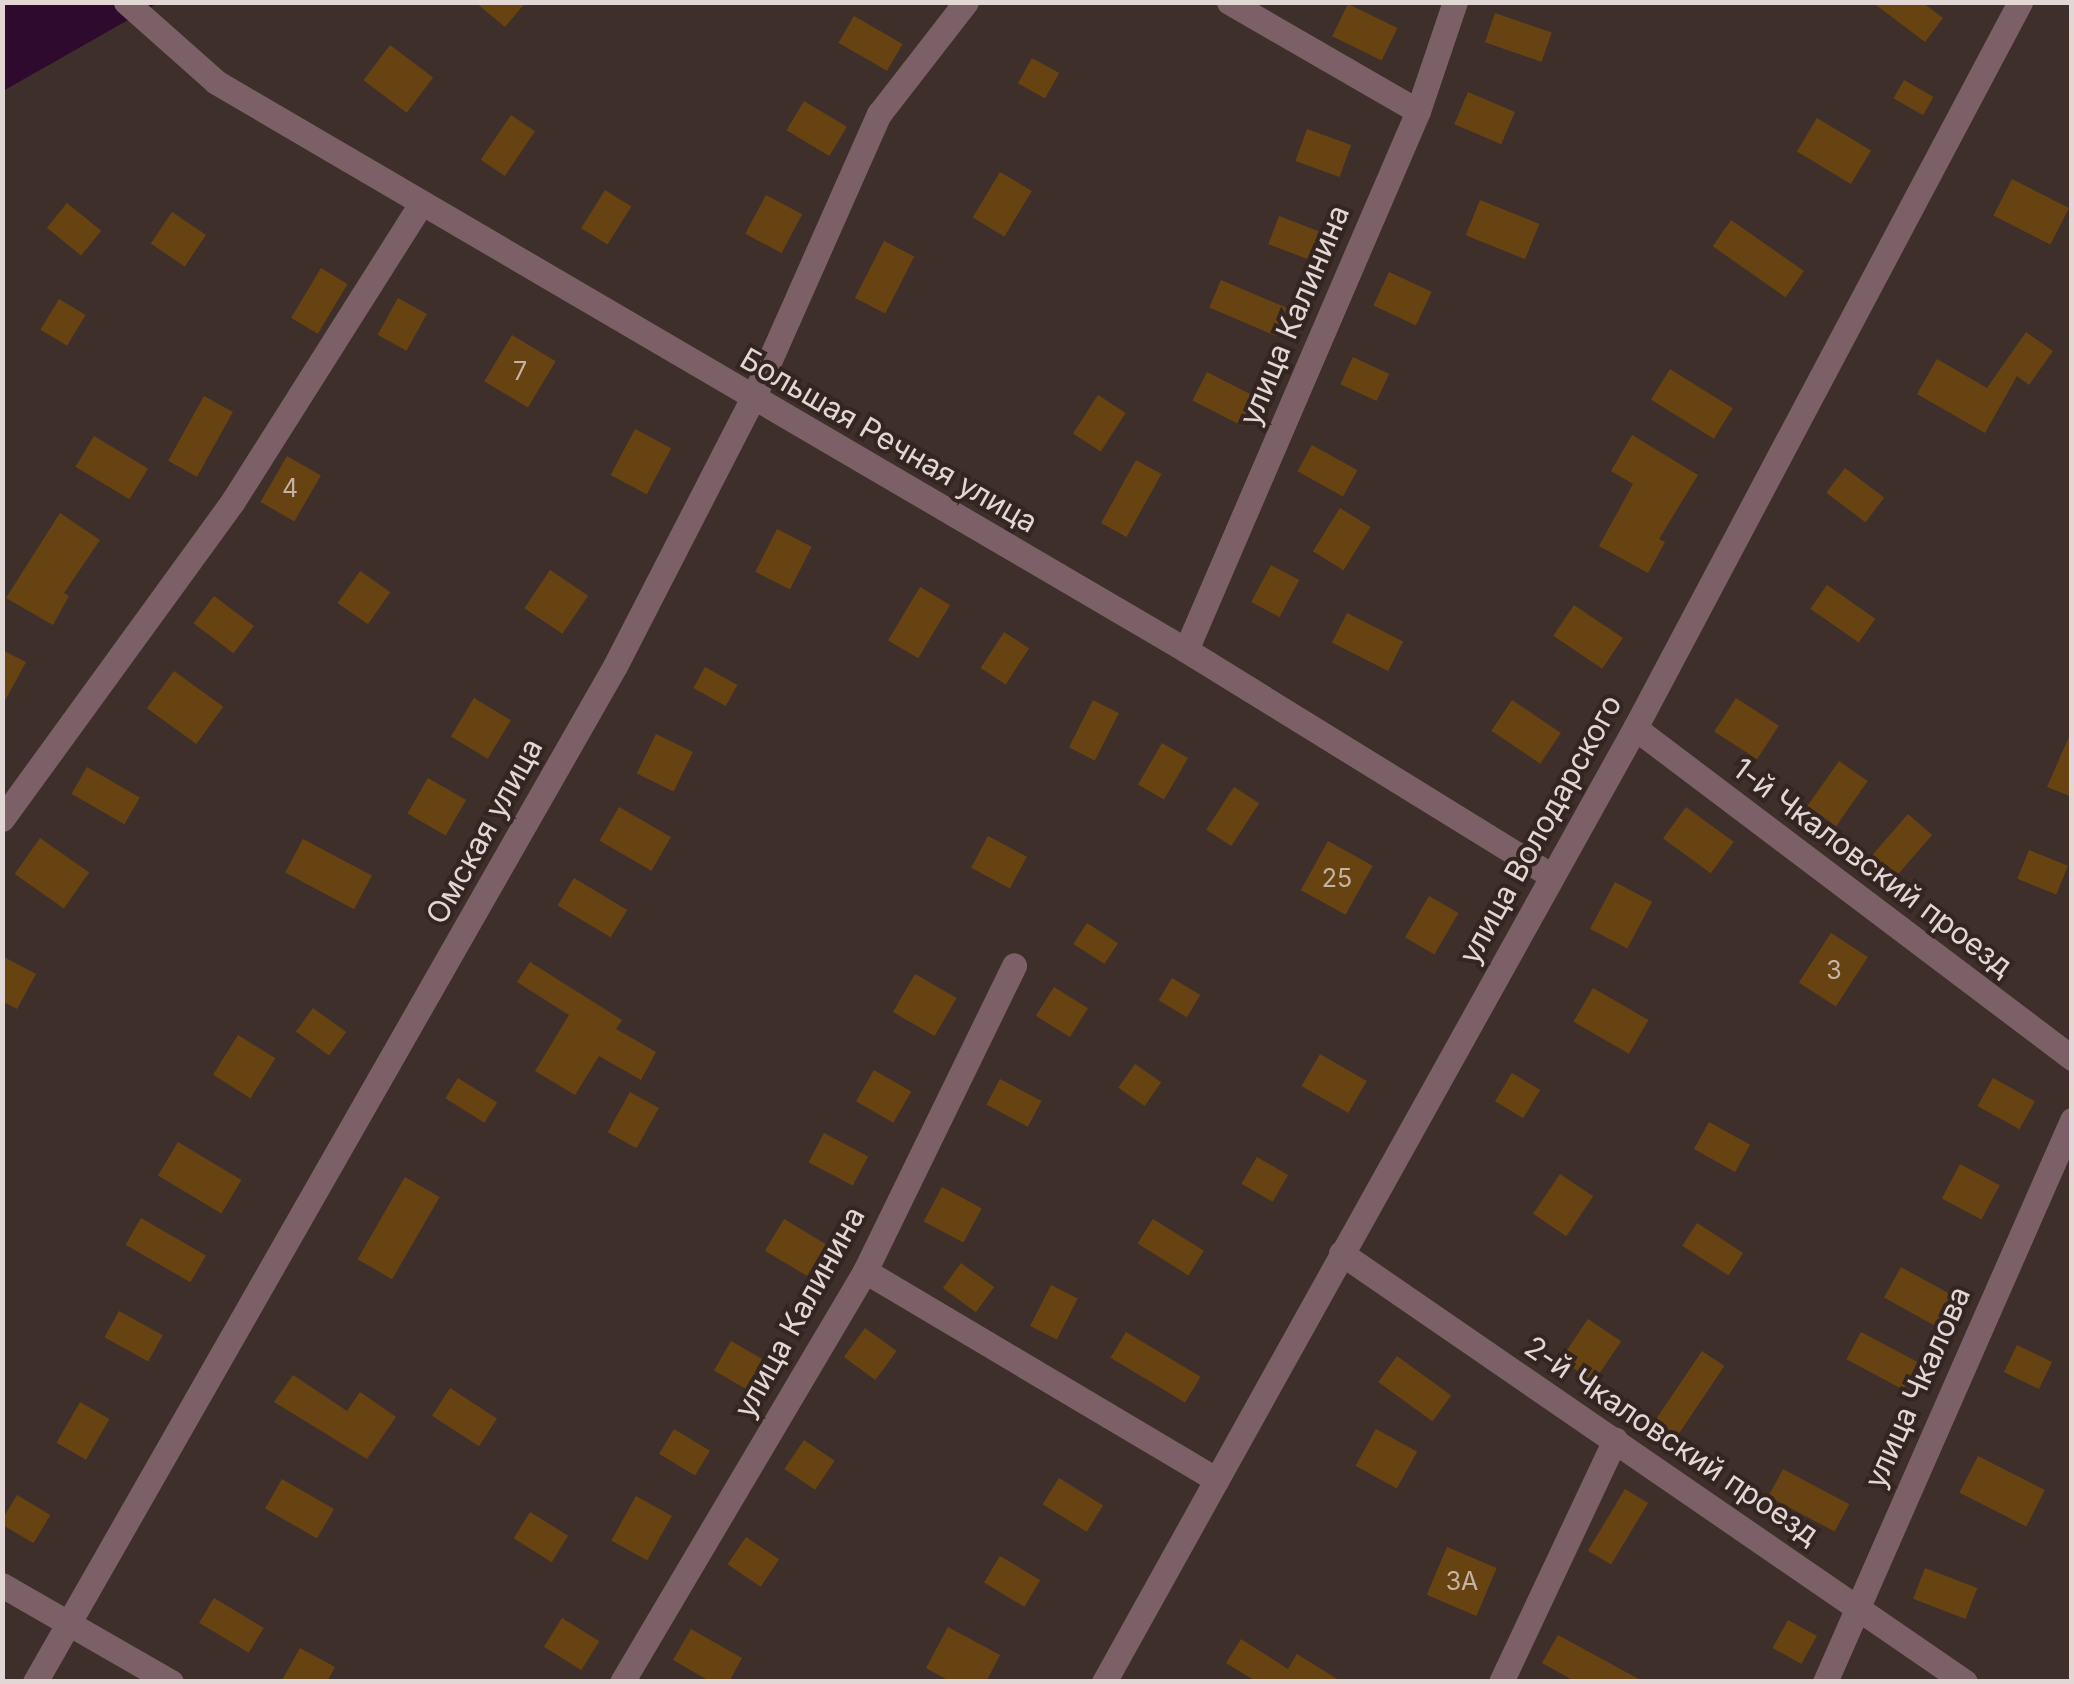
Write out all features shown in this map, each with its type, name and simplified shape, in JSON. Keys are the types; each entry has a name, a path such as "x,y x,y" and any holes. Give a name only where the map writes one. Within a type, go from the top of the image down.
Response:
{"street":[{"name":"Большая Речная улица","path":"126,2 194,64 421,204 1186,650 1550,874"},
{"name":"Омская улица","path":"35,1682 615,666 753,398 879,114 966,2"},
{"path":"1228,2 1418,110"},
{"name":"улица Калинина","path":"1186,650 1418,110 1455,2"},
{"name":"улица Володарского","path":"1104,1682 1550,874 1635,728 2020,2"},
{"path":"2,820 232,500 421,204"},
{"name":"1-й Чкаловский проезд","path":"1635,728 2072,1058"},
{"name":"улица Калинина","path":"622,1682 864,1270 1014,965"},
{"name":"улица Чкалова","path":"1825,1682 1856,1604 2072,1120"},
{"name":"2-й Чкаловский проезд","path":"1341,1253 1965,1682"},
{"path":"864,1270 1217,1480"},
{"path":"1502,1682 1615,1440"},
{"path":"2,1584 171,1682"}],"shaded area":[{"path":"3,3 158,3 3,91"}],"building":[{"path":"475,2 526,2 505,27"},
{"path":"1872,2 1922,2 1943,18 1925,42"},
{"path":"1348,4 1397,28 1382,60 1332,36"},
{"path":"1495,13 1552,33 1542,62 1485,42"},
{"path":"854,16 902,44 887,71 838,43"},
{"path":"390,45 433,77 407,113 364,80"},
{"path":"1032,58 1059,73 1045,98 1018,83"},
{"path":"1904,80 1933,97 1923,115 1894,98"},
{"path":"1468,92 1515,112 1501,144 1454,124"},
{"path":"804,101 847,127 829,156 786,130"},
{"path":"511,115 535,131 505,176 481,160"},
{"path":"1817,118 1871,150 1851,184 1797,151"},
{"path":"1307,129 1351,145 1340,177 1295,161"},
{"path":"1000,172 1032,191 1004,236 973,217"},
{"path":"2012,179 2069,208 2050,245 1993,216"},
{"path":"605,190 631,206 607,245 581,228"},
{"path":"766,195 802,214 782,253 745,234"},
{"path":"1480,200 1539,224 1525,259 1466,235"},
{"path":"67,203 101,231 81,256 47,228"},
{"path":"172,212 206,235 185,266 151,244"},
{"path":"1279,216 1319,231 1308,259 1268,244"},
{"path":"1731,220 1804,271 1786,297 1713,246"},
{"path":"884,241 914,256 885,313 855,298"},
{"path":"321,268 348,284 318,334 291,318"},
{"path":"1389,272 1432,292 1416,325 1373,306"},
{"path":"1221,280 1288,309 1276,336 1209,308"},
{"path":"398,298 427,314 407,351 378,335"},
{"path":"59,299 86,315 67,346 40,330"},
{"path":"2026,332 2053,351 2029,385 2017,376 1985,433 1917,394 1937,359 1987,388"},
{"path":"512,335 556,361 528,408 484,381"},
{"path":"1353,357 1389,374 1377,401 1340,384"},
{"path":"1670,369 1733,408 1714,439 1651,400"},
{"path":"1207,372 1256,397 1241,425 1192,401"},
{"path":"1098,395 1126,413 1101,452 1073,434"},
{"path":"204,396 233,412 197,477 168,461"},
{"path":"635,429 671,448 647,494 611,475"},
{"path":"1632,435 1698,475 1659,539 1665,542 1648,573 1599,546 1633,484 1611,471"},
{"path":"94,436 148,468 129,499 75,467"},
{"path":"1312,445 1357,470 1343,496 1297,471"},
{"path":"287,456 321,476 294,521 260,502"},
{"path":"1136,460 1161,474 1126,537 1101,523"},
{"path":"1845,468 1884,497 1865,522 1826,493"},
{"path":"1340,508 1371,527 1344,570 1313,551"},
{"path":"60,513 100,540 64,593 69,596 53,625 6,598"},
{"path":"777,529 812,547 790,589 755,572"},
{"path":"1271,565 1299,580 1280,617 1251,602"},
{"path":"550,570 588,596 562,634 524,608"},
{"path":"360,571 390,592 368,624 338,603"},
{"path":"1827,585 1875,619 1859,643 1810,609"},
{"path":"920,587 950,605 918,658 888,640"},
{"path":"214,596 254,626 233,653 194,623"},
{"path":"1574,605 1623,638 1602,669 1553,636"},
{"path":"1347,613 1403,642 1388,671 1332,642"},
{"path":"1004,632 1029,648 1006,684 981,668"},
{"path":"2,650 26,662 2,706"},
{"path":"705,667 737,685 726,706 693,688"},
{"path":"174,671 223,707 196,744 147,708"},
{"path":"474,698 511,720 488,759 451,737"},
{"path":"1736,698 1779,726 1757,759 1714,732"},
{"path":"1093,700 1119,713 1095,760 1069,747"},
{"path":"1512,700 1561,733 1540,764 1491,731"},
{"path":"2072,730 2072,797 2047,787"},
{"path":"656,734 693,752 674,792 637,774"},
{"path":"1162,743 1188,758 1164,800 1138,785"},
{"path":"1839,761 1868,781 1836,826 1807,806"},
{"path":"87,767 140,798 124,824 72,794"},
{"path":"428,778 466,800 446,836 408,814"},
{"path":"1234,787 1259,803 1231,846 1206,830"},
{"path":"619,807 671,837 651,871 600,841"},
{"path":"1686,807 1734,842 1711,873 1663,839"},
{"path":"1908,814 1932,835 1896,877 1872,856"},
{"path":"988,836 1027,857 1010,888 971,868"},
{"path":"40,838 89,872 64,908 15,874"},
{"path":"303,839 372,876 354,909 285,873"},
{"path":"1328,841 1373,866 1345,915 1301,890"},
{"path":"2029,850 2068,866 2056,894 2017,879"},
{"path":"574,878 627,910 611,937 558,905"},
{"path":"1615,882 1652,902 1627,949 1590,929"},
{"path":"1429,896 1458,913 1434,955 1405,938"},
{"path":"1087,923 1118,943 1104,964 1073,944"},
{"path":"1831,933 1868,957 1836,1006 1799,982"},
{"path":"2,956 36,974 17,1009 2,1001"},
{"path":"530,962 622,1020 616,1029 656,1052 641,1080 599,1056 575,1095 535,1071 569,1015 517,982"},
{"path":"915,974 957,998 935,1036 893,1012"},
{"path":"1172,978 1200,995 1187,1017 1159,1000"},
{"path":"1054,987 1088,1008 1070,1037 1036,1016"},
{"path":"1593,988 1648,1020 1629,1054 1574,1022"},
{"path":"313,1008 346,1032 329,1056 296,1031"},
{"path":"238,1035 275,1058 250,1098 213,1075"},
{"path":"1320,1054 1367,1081 1348,1113 1302,1086"},
{"path":"1135,1064 1161,1082 1145,1106 1118,1088"},
{"path":"874,1070 911,1092 893,1123 856,1101"},
{"path":"1512,1073 1540,1090 1523,1118 1495,1101"},
{"path":"458,1078 497,1102 484,1123 445,1098"},
{"path":"1993,1078 2035,1101 2019,1129 1977,1106"},
{"path":"1000,1079 1041,1101 1028,1127 986,1105"},
{"path":"630,1092 659,1108 637,1148 608,1132"},
{"path":"1709,1122 1750,1145 1735,1172 1694,1149"},
{"path":"824,1133 868,1156 853,1186 809,1162"},
{"path":"178,1142 241,1180 221,1214 158,1175"},
{"path":"1257,1157 1288,1175 1273,1202 1242,1184"},
{"path":"1960,1164 2000,1185 1981,1220 1942,1198"},
{"path":"1560,1174 1593,1196 1566,1236 1533,1214"},
{"path":"405,1177 440,1197 392,1279 357,1259"},
{"path":"942,1187 982,1208 963,1243 924,1221"},
{"path":"141,1218 206,1256 190,1282 125,1245"},
{"path":"784,1219 826,1244 807,1276 765,1251"},
{"path":"1153,1219 1204,1251 1189,1275 1138,1244"},
{"path":"1697,1223 1743,1253 1728,1276 1682,1246"},
{"path":"961,1263 994,1287 976,1312 943,1288"},
{"path":"1901,1267 1953,1296 1937,1327 1884,1298"},
{"path":"1051,1285 1078,1299 1057,1340 1030,1326"},
{"path":"119,1311 163,1335 148,1361 104,1337"},
{"path":"1588,1319 1621,1341 1594,1382 1561,1360"},
{"path":"865,1328 897,1351 875,1380 844,1357"},
{"path":"1126,1332 1201,1377 1185,1403 1111,1358"},
{"path":"1861,1332 1918,1362 1903,1389 1846,1359"},
{"path":"731,1341 764,1360 747,1389 714,1370"},
{"path":"2017,1345 2052,1362 2039,1389 2004,1372"},
{"path":"1702,1351 1724,1366 1677,1436 1655,1421"},
{"path":"1397,1356 1451,1395 1432,1421 1378,1382"},
{"path":"293,1375 347,1411 360,1392 396,1417 367,1459 274,1402"},
{"path":"450,1388 497,1418 479,1446 432,1416"},
{"path":"80,1402 109,1419 86,1460 56,1443"},
{"path":"674,1429 710,1451 695,1475 659,1454"},
{"path":"1376,1429 1417,1452 1397,1489 1356,1466"},
{"path":"804,1440 835,1461 815,1490 784,1469"},
{"path":"1978,1456 2045,1490 2026,1527 1959,1493"},
{"path":"1783,1469 1849,1504 1835,1532 1768,1496"},
{"path":"1059,1478 1103,1506 1087,1532 1043,1504"},
{"path":"282,1479 334,1509 317,1538 265,1508"},
{"path":"1625,1489 1648,1503 1611,1565 1588,1551"},
{"path":"17,1495 50,1515 33,1543 2,1524"},
{"path":"636,1496 672,1516 647,1560 611,1541"},
{"path":"530,1512 568,1536 552,1562 514,1538"},
{"path":"746,1537 779,1559 761,1587 728,1564"},
{"path":"1447,1547 1497,1568 1476,1616 1427,1595"},
{"path":"1000,1556 1040,1580 1024,1607 984,1583"},
{"path":"1925,1568 1977,1588 1965,1619 1913,1599"},
{"path":"214,1598 264,1628 249,1653 199,1623"},
{"path":"562,1618 599,1641 581,1670 544,1647"},
{"path":"1788,1620 1817,1636 1801,1664 1772,1648"},
{"path":"948,1627 1000,1655 986,1682 951,1682 926,1668"},
{"path":"691,1629 742,1658 729,1682 711,1682 673,1660"},
{"path":"1558,1635 1644,1682 1576,1682 1542,1663"},
{"path":"1241,1639 1288,1669 1297,1654 1342,1682 1257,1682 1226,1663"},
{"path":"300,1648 335,1667 327,1682 281,1682"}]}
